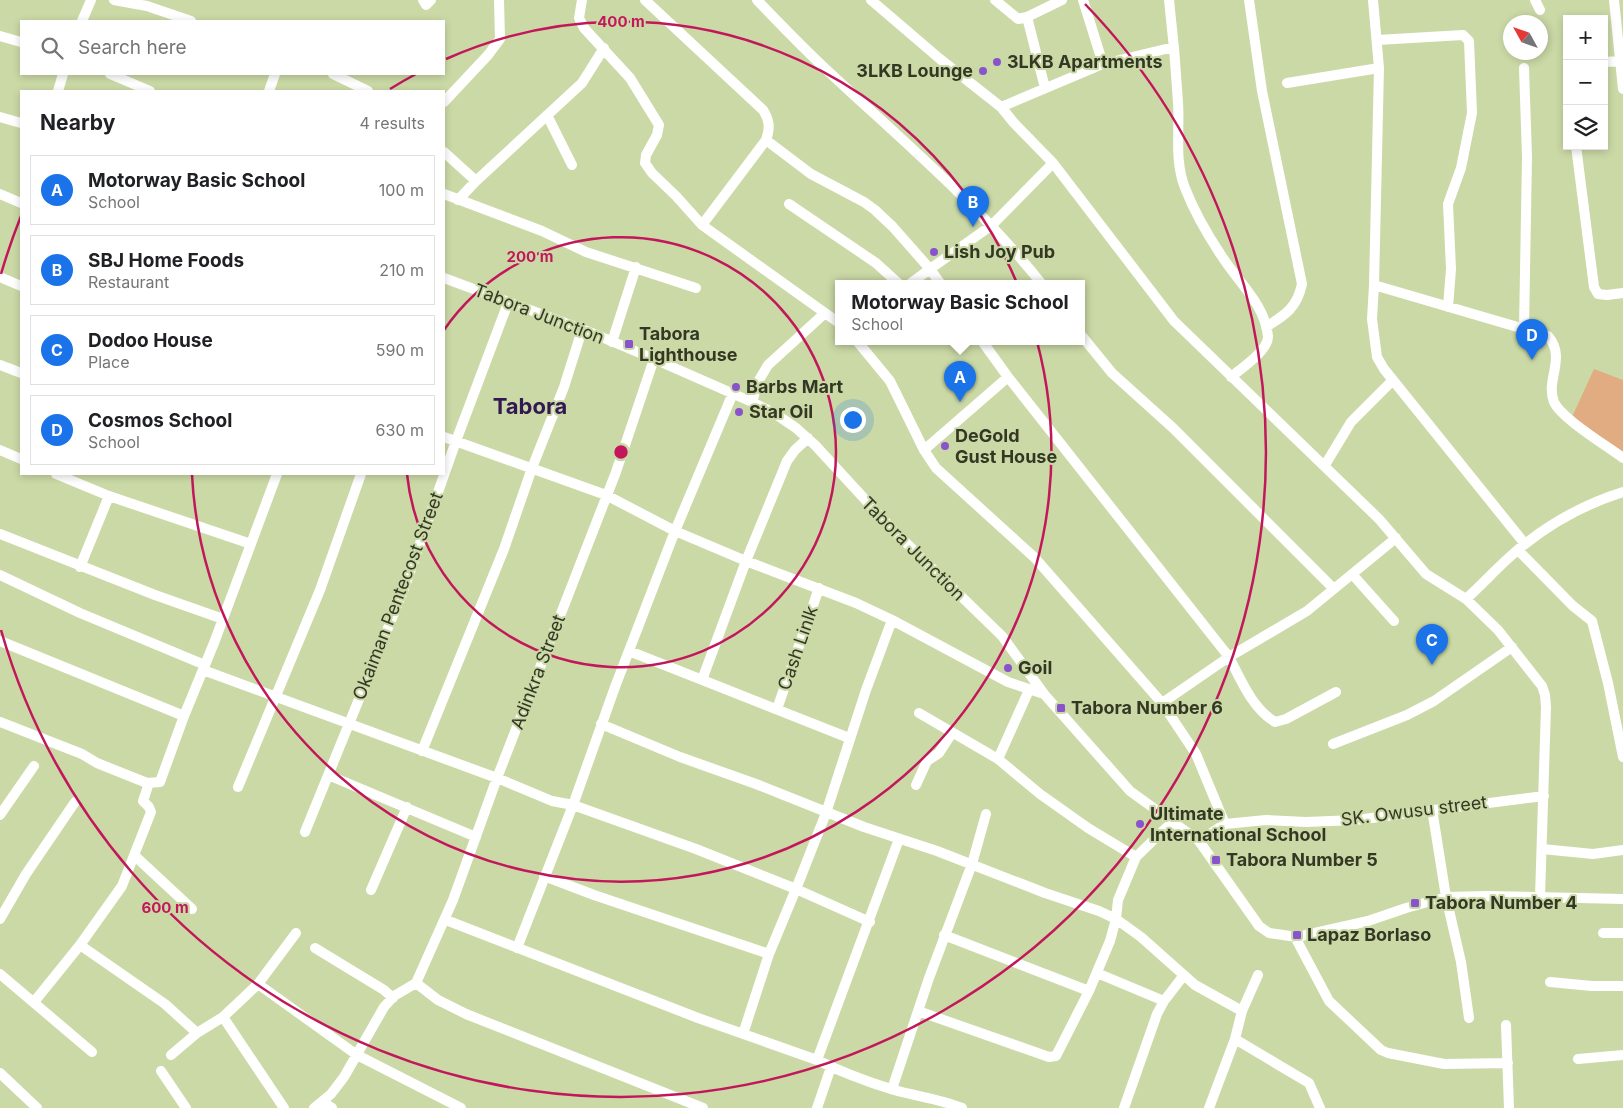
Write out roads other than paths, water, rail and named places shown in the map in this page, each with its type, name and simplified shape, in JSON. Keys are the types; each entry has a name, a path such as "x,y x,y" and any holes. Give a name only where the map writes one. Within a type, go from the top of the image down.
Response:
{"street":[{"path":"82,20 91,0"},
{"path":"114,0 147,6 188,20"},
{"path":"423,0 426,5 430,0"},
{"path":"445,101 488,55 500,39 499,0"},
{"path":"582,0 579,18 584,28 630,78 659,125 657,135 646,155 645,163 652,173 702,225 835,320"},
{"path":"645,0 763,110 769,123 770,129 766,140 702,225"},
{"path":"758,0 828,72 945,178 992,225 1038,280"},
{"path":"872,0 940,59 1001,107 1053,163 1174,321 1324,465 1396,538 1426,574 1466,599 1498,630 1542,686 1546,695 1540,897"},
{"path":"995,0 1018,18 1027,17 1062,0"},
{"path":"1083,0 1103,64"},
{"path":"1169,0 1178,101 1178,156 1185,187 1193,208 1221,256 1258,306 1268,338 1261,352 1231,377"},
{"path":"1249,0 1266,110 1302,284 1296,303 1286,314 1266,327"},
{"path":"1373,0 1379,68 1372,319 1377,356 1384,369 1521,547 1573,606 1592,621 1608,683 1623,757"},
{"path":"1614,0 1619,22 1623,89"},
{"path":"1027,17 1044,88"},
{"path":"1377,40 1463,35 1469,41 1472,113 1461,168 1448,204 1451,268 1448,307"},
{"path":"0,36 20,42"},
{"path":"1001,107 1103,64 1174,47"},
{"path":"458,200 582,83 604,48"},
{"path":"1608,62 1620,61"},
{"path":"1287,83 1379,68"},
{"path":"1524,68 1527,157 1524,329"},
{"path":"58,90 63,75"},
{"path":"112,75 148,90"},
{"path":"269,90 275,75"},
{"path":"335,75 366,90"},
{"path":"547,115 572,165"},
{"path":"0,116 20,123"},
{"path":"766,140 811,174 864,202 893,227 938,280"},
{"path":"1577,150 1594,287 1598,294 1623,293"},
{"path":"445,153 476,181"},
{"path":"915,280 992,225 1053,163"},
{"path":"0,194 20,203"},
{"path":"445,194 542,231 586,252 696,288"},
{"path":"789,204 876,263 895,280"},
{"path":"612,342 636,267"},
{"path":"0,278 20,286"},
{"name":"Tabora Junction","path":"445,278 654,359 733,393 788,421 808,438 894,531 1002,636 1044,694 1130,791 1199,841 1259,926 1269,933 1294,937"},
{"path":"1374,285 1548,336 1554,343 1557,354 1552,394 1558,408 1623,458"},
{"name":"Okaiman Pentecost Street","path":"445,472 508,303"},
{"path":"752,402 759,380 768,366 825,313"},
{"path":"422,751 500,558 532,468 564,387 582,330"},
{"path":"1085,340 1112,373 1173,428 1334,588"},
{"path":"860,345 890,380 924,450 936,468 1035,558 1162,703 1196,754 1225,824"},
{"path":"985,345 1008,377 1229,657 1256,706 1265,716 1275,722 1286,719 1336,692"},
{"name":"Adinkra Street","path":"416,983 446,920 497,778 606,495 654,359"},
{"path":"0,365 20,373"},
{"path":"924,450 1008,377"},
{"path":"1324,465 1351,422 1393,380"},
{"path":"517,948 573,805 601,724 675,530 733,393"},
{"path":"445,437 606,495 675,530 746,561 819,588 892,620 1008,682 1044,694"},
{"path":"702,680 746,561 787,461 795,450 808,438"},
{"path":"0,450 20,459"},
{"path":"58,475 108,496 251,544"},
{"path":"0,722 148,785 160,782 277,475"},
{"path":"238,787 330,566 361,475"},
{"name":"Okaiman Pentecost Street","path":"305,832 405,586 444,475"},
{"path":"1466,599 1521,547 1556,521 1603,498 1623,492"},
{"path":"80,567 108,496"},
{"path":"0,534 80,567 223,619"},
{"path":"1162,703 1229,657 1291,621 1396,538"},
{"path":"1352,574 1394,621"},
{"path":"0,576 80,613 277,697 497,778 552,801 573,805 652,832 796,889 870,922"},
{"name":"Cash Linlk","path":"777,709 819,588"},
{"path":"743,1034 769,954 826,812 849,738 892,620"},
{"path":"0,641 184,716"},
{"path":"1333,744 1407,715 1434,701 1512,647"},
{"path":"629,651 849,738"},
{"path":"998,759 1029,690"},
{"path":"919,712 998,759 1040,794 1088,828 1136,857"},
{"path":"601,724 680,757 756,784 864,828 972,864 1045,893 1099,911 1116,919 1141,937 1195,985 1242,1011"},
{"path":"916,785 928,762 939,753 952,733"},
{"path":"0,814 34,766"},
{"path":"328,775 476,837"},
{"path":"34,1002 80,945 122,886 151,812 143,801 148,785"},
{"name":"SK. Owusu street","path":"1199,841 1225,824 1266,820 1306,822 1356,820 1544,796"},
{"path":"0,919 30,866 76,802"},
{"path":"371,890 407,807"},
{"path":"1432,810 1446,897 1461,962 1469,1018"},
{"path":"892,1089 944,935 972,864 986,814"},
{"path":"918,1011 1053,1058 1059,1053 1089,991 1110,941 1116,919 1118,900 1136,857 1173,821"},
{"path":"817,1060 870,922 899,839"},
{"path":"1542,849 1593,854 1623,850"},
{"path":"134,856 192,909"},
{"path":"544,876 594,895 769,954"},
{"path":"1508,1063 1444,1064 1388,1054 1381,1050 1330,1002 1294,937 1368,921 1446,897 1623,899"},
{"path":"446,920 892,1089 939,1100 962,1108"},
{"path":"171,1055 197,1033 223,1017 258,984 296,933"},
{"path":"1602,933 1623,933"},
{"path":"944,935 1089,991"},
{"path":"80,945 165,1004 197,1033"},
{"path":"315,948 393,997"},
{"path":"1097,972 1164,1001"},
{"path":"0,974 92,1052"},
{"path":"1124,1108 1157,1014 1164,1001 1184,975"},
{"path":"1209,1108 1235,1039 1242,1011 1258,975"},
{"path":"1550,982 1592,986 1623,986"},
{"path":"314,1108 328,1105 384,1007 393,997 416,983 438,1000 466,1014 703,1108"},
{"path":"258,984 357,1055 460,1108"},
{"path":"223,1017 284,1108"},
{"path":"1506,1025 1509,1108"},
{"path":"1235,1039 1309,1083 1320,1108"},
{"path":"1578,1059 1623,1055"},
{"path":"817,1108 832,1067"},
{"path":"161,1071 186,1108"},
{"path":"0,1073 37,1108"}],"place":[{"name":"3LKB Apartments","path":"997,62"},
{"name":"3LKB Lounge","path":"983,71"},
{"name":"SBJ Home Foods","path":"973,227"},
{"name":"Lish Joy Pub","path":"934,252"},
{"name":"Tabora Lighthouse","path":"629,344"},
{"name":"Cosmos School","path":"1532,360"},
{"name":"Barbs Mart","path":"736,387"},
{"name":"Motorway Basic School","path":"960,402"},
{"name":"Star Oil","path":"739,412"},
{"name":"DeGold Gust House","path":"945,446"},
{"name":"Dodoo House","path":"1432,665"},
{"name":"Goil","path":"1008,668"},
{"name":"Tabora Number 6","path":"1061,708"},
{"name":"Ultimate International School","path":"1140,824"},
{"name":"Tabora Number 5","path":"1216,860"},
{"name":"Tabora Number 4","path":"1415,903"},
{"name":"Lapaz Borlaso","path":"1297,935"}],"district":[{"name":"Tabora","path":"530,406"}]}
